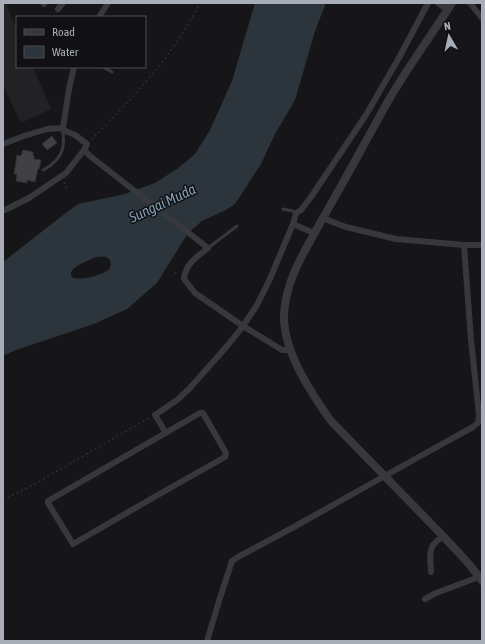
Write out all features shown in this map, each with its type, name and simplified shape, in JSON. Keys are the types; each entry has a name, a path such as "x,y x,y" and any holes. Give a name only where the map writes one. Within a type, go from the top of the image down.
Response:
{"street":[{"path":"58,9 63,3"},
{"path":"100,16 108,3"},
{"path":"166,433 154,415 177,400 189,389 243,326 260,298 275,267 296,213 301,210 323,180 366,115 428,3"},
{"path":"425,599 436,593 481,579 444,536 331,421 310,389 290,349 284,315 290,282 307,245 391,96 422,46 450,6 438,3"},
{"path":"470,3 482,18"},
{"path":"63,129 74,68"},
{"path":"3,144 47,129 63,129 75,135 90,156 208,248 192,261 184,276 184,279 195,293 243,326 282,350 286,351 290,349"},
{"path":"3,211 29,198 63,175 85,147"},
{"path":"322,218 346,227 391,238 464,245 482,245"},
{"path":"293,224 314,233"},
{"path":"207,641 218,600 232,561 478,423 464,245"},
{"path":"203,413 226,453 226,456 73,544 48,501 166,433 196,415 203,413"},
{"path":"431,572 431,551 434,544 444,536"}],"lane":[{"path":"105,68 112,72"},
{"path":"43,170 54,163 61,154 64,146 63,129"},
{"path":"284,209 299,212"},
{"path":"208,248 237,226"}],"path":[{"path":"85,147 125,106 167,57 193,17 200,3"},
{"path":"63,175 64,185 68,189"},
{"path":"3,500 35,484 154,415"}],"shaded area":[{"path":"6,4 16,28 16,68 33,68 51,109 21,123 3,88 3,5"}],"water":[{"name":"Sungai Muda","path":"255,3 326,3 315,31 295,100 275,134 261,164 235,204 226,210 202,221 188,233 157,283 127,309 94,324 16,350 3,356 3,262 78,204 125,194 155,183 177,169 195,154 210,130 232,81","holes":["96,257 108,258 111,265 109,269 101,274 91,277 73,278 71,275 73,269"]}],"building":[{"path":"52,136 57,143 47,150 42,144"},
{"path":"23,150 33,152 34,159 41,160 35,182 27,180 27,183 16,181 17,174 14,174 17,155 21,156"}]}
